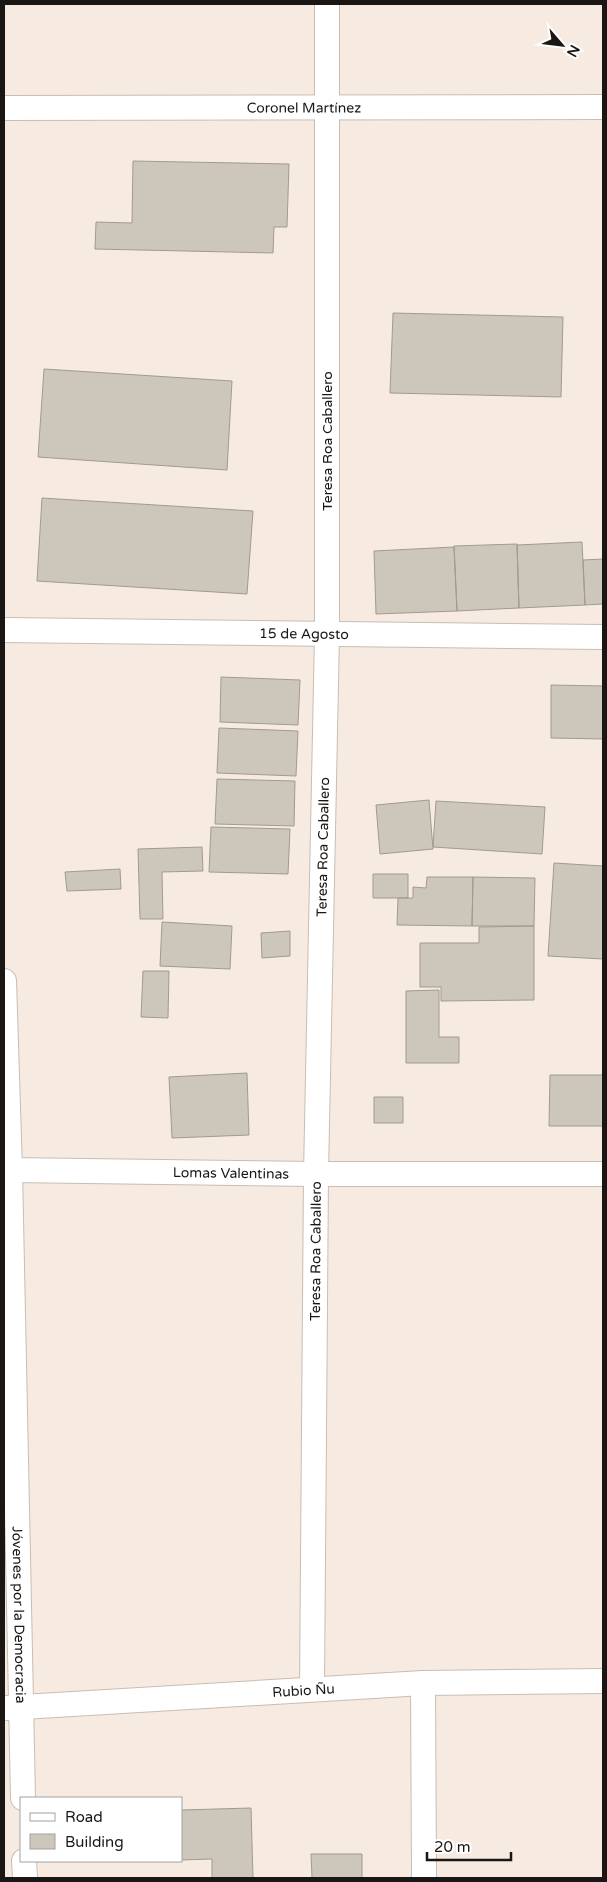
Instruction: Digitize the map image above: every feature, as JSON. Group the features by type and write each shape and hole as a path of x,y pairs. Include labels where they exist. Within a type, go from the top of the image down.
{"street":[{"name":"Teresa Roa Caballero","path":"312,1689 316,1174 326,634 327,4"},
{"name":"Coronel Martínez","path":"4,108 603,107"},
{"name":"15 de Agosto","path":"4,630 603,637"},
{"name":"Jóvenes por la Democracia","path":"4,981 10,1170 7,1207 12,1707 22,1797"},
{"name":"Lomas Valentinas","path":"10,1170 316,1174 603,1174"},
{"name":"Rubio Ñu","path":"12,1707 423,1683 603,1681"},
{"path":"423,1683 424,1878"},
{"path":"24,1862 25,1878"}],"building":[{"path":"133,161 289,164 287,227 274,227 273,253 95,249 96,222 132,223"},
{"path":"393,313 563,317 561,397 390,393"},
{"path":"44,369 232,381 227,470 38,457"},
{"path":"42,498 253,511 247,594 37,581"},
{"path":"582,542 585,605 519,608 517,545"},
{"path":"517,544 519,608 457,611 454,546"},
{"path":"454,547 457,611 376,614 374,551"},
{"path":"603,559 603,604 585,605 583,560"},
{"path":"221,677 300,680 298,725 220,722"},
{"path":"551,685 603,686 603,739 551,738"},
{"path":"219,728 298,731 296,776 217,773"},
{"path":"217,779 295,781 294,826 215,824"},
{"path":"429,800 433,849 380,854 376,805"},
{"path":"436,801 545,807 542,854 433,847"},
{"path":"211,827 290,829 288,874 209,872"},
{"path":"202,847 203,871 162,872 163,919 140,919 138,849"},
{"path":"554,863 603,866 603,959 548,956"},
{"path":"120,869 121,889 67,891 65,872"},
{"path":"373,874 408,874 408,898 373,898"},
{"path":"427,877 473,877 472,926 397,925 398,898 413,898 413,887 426,888"},
{"path":"473,877 535,878 534,926 472,926"},
{"path":"162,922 232,926 230,969 160,966"},
{"path":"534,926 534,1000 441,1001 441,987 420,987 420,943 479,943 479,927"},
{"path":"290,931 290,956 262,958 261,933"},
{"path":"143,971 169,971 168,1018 141,1017"},
{"path":"439,990 439,1037 459,1037 459,1063 406,1063 406,991"},
{"path":"247,1073 249,1135 172,1138 169,1077"},
{"path":"550,1075 603,1075 603,1126 549,1126"},
{"path":"374,1097 403,1097 403,1123 374,1123"},
{"path":"251,1808 253,1878 212,1878 212,1859 182,1860 182,1810"},
{"path":"311,1854 362,1854 362,1878 312,1878"}]}
